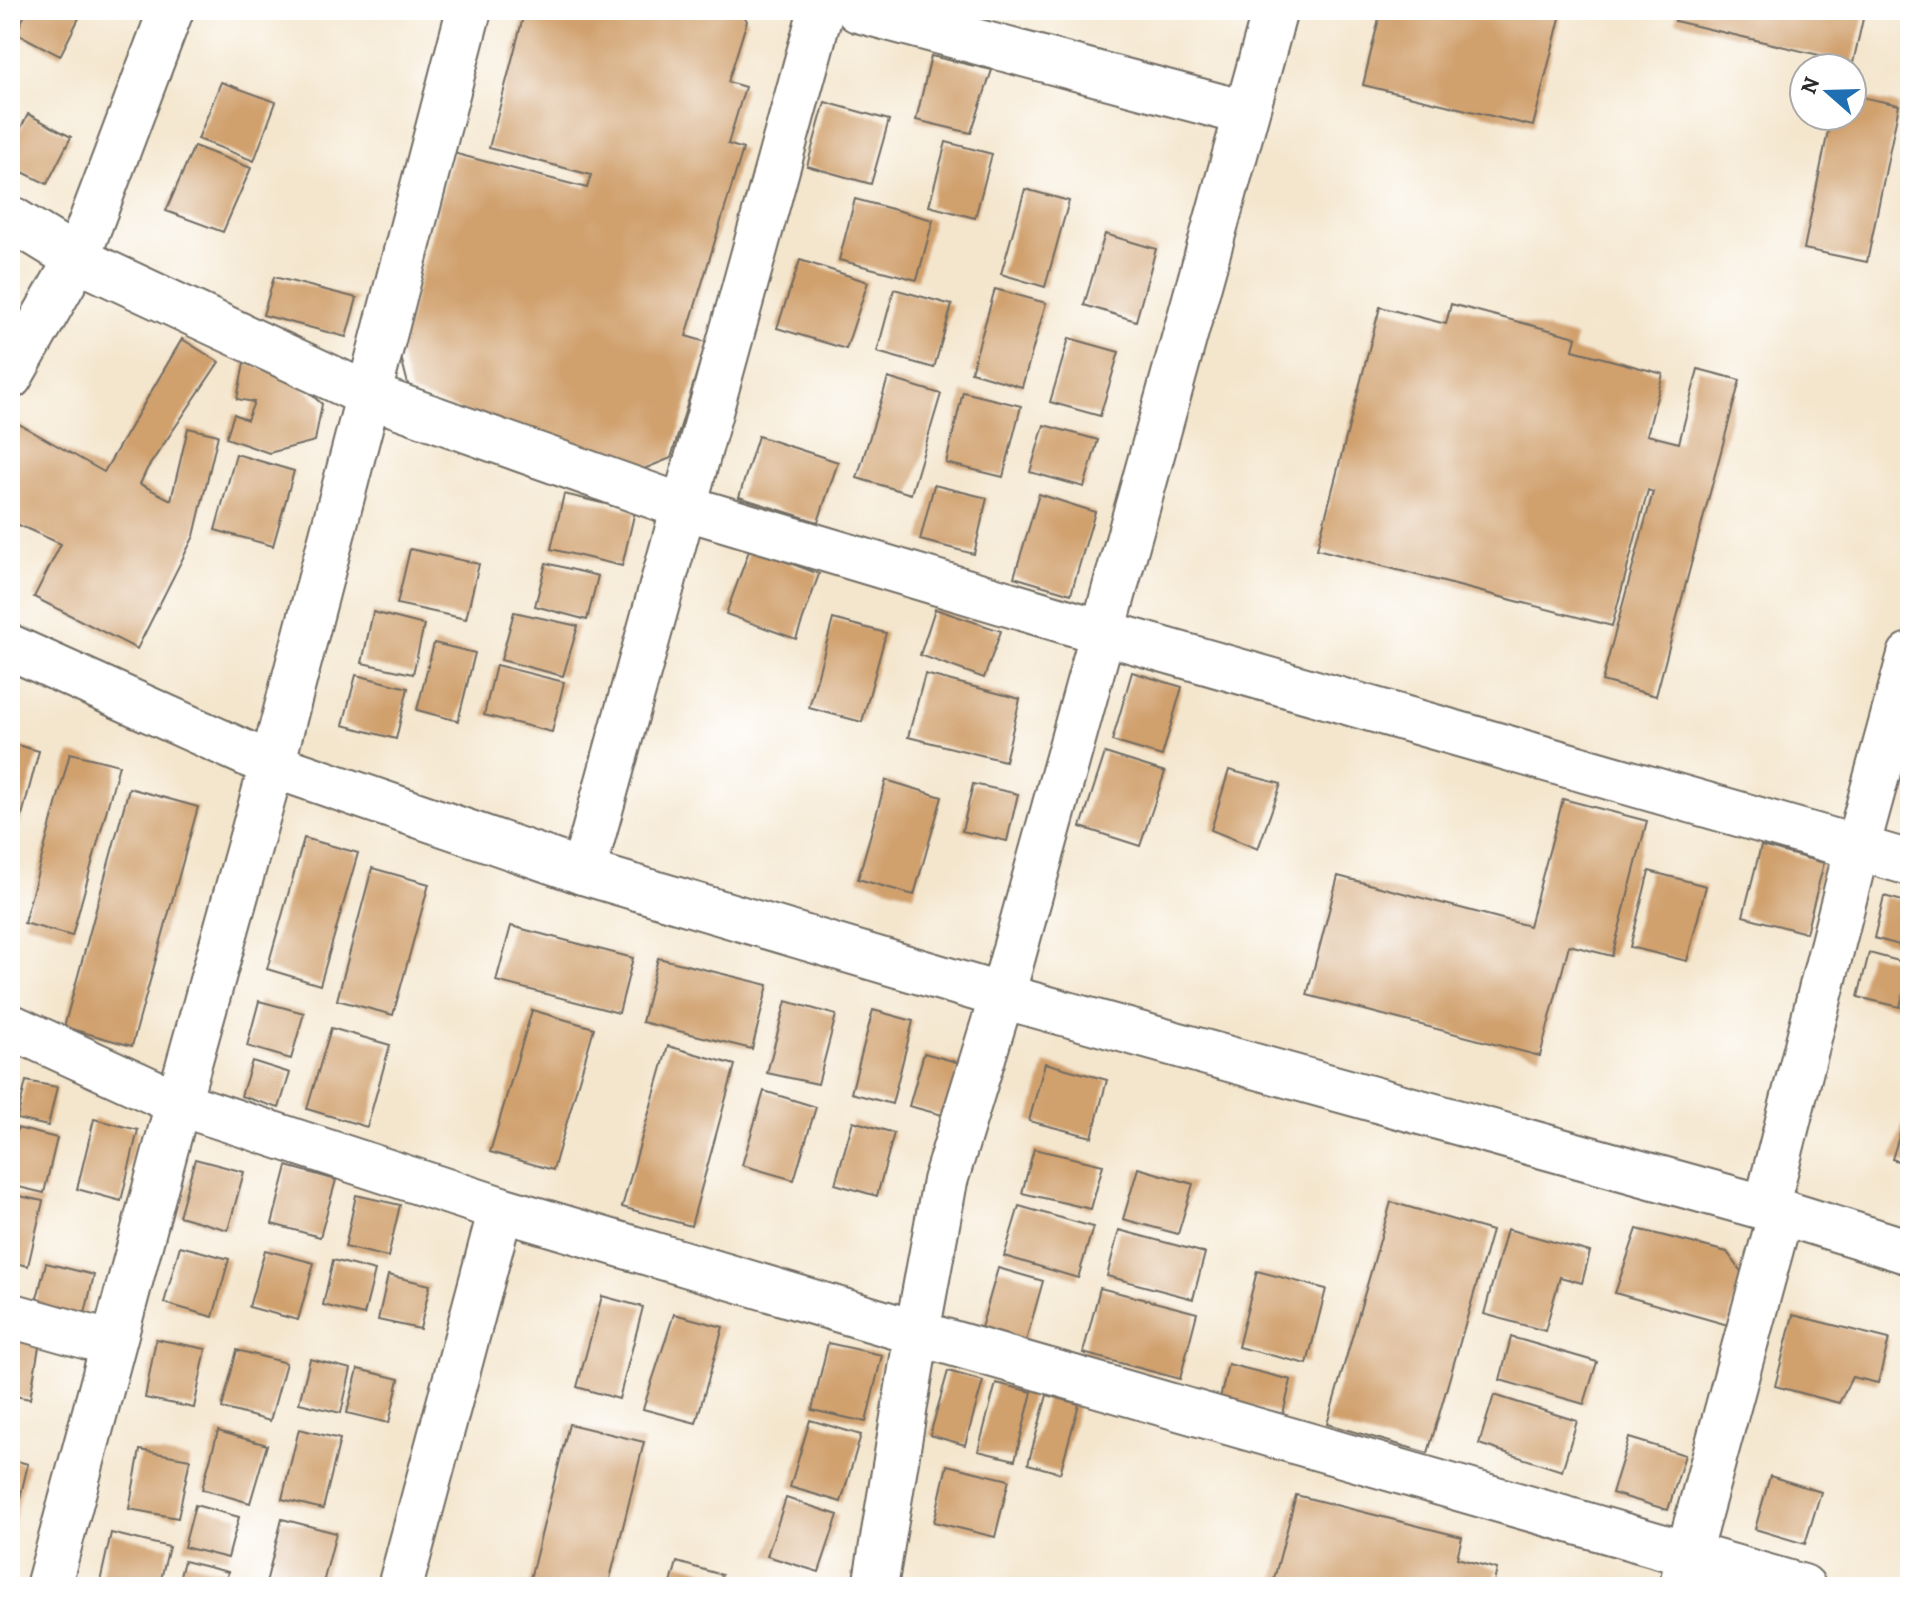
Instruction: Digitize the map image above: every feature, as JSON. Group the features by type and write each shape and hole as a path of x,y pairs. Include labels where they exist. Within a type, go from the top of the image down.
{"street":[{"path":"10,377 77,259 171,10"},
{"path":"48,1587 272,765 469,10"},
{"path":"583,872 821,10"},
{"path":"858,10 1245,113"},
{"path":"875,1587 945,1181 1002,996 1275,10"},
{"path":"10,218 77,259 368,395 684,507 1102,632 1910,863"},
{"path":"10,647 272,765 583,872 1002,996 1774,1210 1910,1252"},
{"path":"1685,1570 1774,1210 1857,848 1910,655"},
{"path":"10,1026 178,1103 501,1209 917,1333 1685,1570 1803,1587"},
{"path":"400,1587 501,1209"},
{"path":"10,1315 113,1344"}],"building":[{"path":"27,10 83,10 60,56 16,33"},
{"path":"525,10 741,10 747,21 728,82 745,87 728,144 743,149 686,336 706,342 671,458 634,473 410,392 400,353 453,153 587,188 591,175 489,148"},
{"path":"1381,10 1562,10 1533,126 1363,85"},
{"path":"1678,10 1865,10 1855,52 1806,52 1675,21"},
{"path":"931,56 992,70 971,133 916,120"},
{"path":"221,82 276,102 254,161 198,139"},
{"path":"1868,98 1899,105 1867,262 1804,249 1828,132 1868,132"},
{"path":"825,102 889,120 871,184 807,166"},
{"path":"28,114 71,137 47,184 10,166 10,149"},
{"path":"946,142 992,154 975,218 929,206"},
{"path":"194,146 251,168 223,232 166,211"},
{"path":"1025,189 1069,201 1045,287 1001,274"},
{"path":"855,199 933,220 917,280 839,260"},
{"path":"1105,234 1156,249 1136,321 1084,305"},
{"path":"800,260 868,282 846,349 777,328"},
{"path":"274,277 357,298 346,337 263,315"},
{"path":"894,289 952,305 934,368 877,352"},
{"path":"995,289 1046,303 1022,387 971,372"},
{"path":"1451,304 1576,337 1573,350 1663,374 1647,435 1679,443 1698,369 1740,380 1656,696 1602,681 1653,492 1648,490 1612,626 1317,549 1380,307 1446,324"},
{"path":"1069,338 1119,352 1100,416 1050,402"},
{"path":"182,339 219,362 140,484 171,500 188,428 218,435 194,536 137,649 34,597 61,544 10,521 10,419 104,472"},
{"path":"244,363 291,377 322,404 315,441 269,453 226,438 234,414 247,420 254,402 237,399"},
{"path":"888,378 941,394 911,494 857,478"},
{"path":"963,392 1021,406 1003,477 946,463"},
{"path":"1044,425 1098,440 1084,487 1030,472"},
{"path":"758,436 838,462 818,522 739,497"},
{"path":"236,454 294,471 273,546 215,530"},
{"path":"934,485 987,498 974,554 920,540"},
{"path":"564,494 635,511 622,566 551,549"},
{"path":"1039,494 1095,512 1071,594 1014,577"},
{"path":"750,548 819,574 796,639 726,614"},
{"path":"410,549 479,564 466,619 397,604"},
{"path":"546,563 598,576 587,620 535,606"},
{"path":"935,609 1001,631 984,678 920,655"},
{"path":"373,612 424,625 413,674 362,663"},
{"path":"514,612 578,626 563,676 501,660"},
{"path":"833,619 886,633 862,722 809,708"},
{"path":"434,643 475,653 458,721 417,710"},
{"path":"496,665 564,682 552,732 484,715"},
{"path":"1132,672 1182,687 1162,756 1112,741"},
{"path":"925,674 1020,699 1005,761 908,737"},
{"path":"356,675 408,688 396,739 343,725"},
{"path":"10,743 39,751 15,842 10,841"},
{"path":"70,753 119,765 72,936 24,923"},
{"path":"1105,753 1165,772 1140,846 1081,827"},
{"path":"1229,770 1281,784 1258,849 1211,830"},
{"path":"886,780 942,797 914,895 858,879"},
{"path":"973,784 1018,794 1007,841 962,831"},
{"path":"129,788 198,807 132,1046 64,1027"},
{"path":"1563,799 1647,821 1612,956 1569,945 1540,1056 1307,995 1338,876 1529,926"},
{"path":"304,838 358,853 320,985 267,969"},
{"path":"1761,846 1824,863 1806,933 1743,916"},
{"path":"372,868 429,884 393,1015 337,1000"},
{"path":"1649,871 1706,886 1687,961 1630,947"},
{"path":"1884,896 1910,903 1910,948 1874,938"},
{"path":"511,926 633,958 619,1013 496,981"},
{"path":"1869,953 1910,964 1900,1007 1858,997"},
{"path":"658,958 768,985 752,1049 642,1022"},
{"path":"259,1001 304,1013 291,1059 247,1046"},
{"path":"786,1001 836,1015 818,1084 767,1073"},
{"path":"532,1010 594,1028 553,1170 490,1152"},
{"path":"873,1010 913,1021 892,1104 851,1093"},
{"path":"331,1028 390,1045 367,1127 307,1109"},
{"path":"668,1046 735,1065 691,1226 622,1207"},
{"path":"924,1053 960,1063 946,1116 909,1106"},
{"path":"252,1061 290,1073 279,1108 241,1096"},
{"path":"1045,1063 1107,1080 1092,1137 1029,1121"},
{"path":"26,1081 57,1087 48,1126 17,1119"},
{"path":"764,1091 816,1107 794,1180 742,1165"},
{"path":"1910,1101 1910,1165 1892,1159"},
{"path":"94,1119 138,1130 121,1201 77,1189"},
{"path":"853,1121 894,1133 877,1196 835,1184"},
{"path":"17,1128 57,1138 44,1193 10,1185 10,1160"},
{"path":"1034,1149 1103,1165 1091,1209 1022,1193"},
{"path":"195,1159 244,1172 228,1230 179,1216"},
{"path":"287,1166 336,1180 320,1237 272,1224"},
{"path":"1138,1168 1193,1184 1178,1234 1123,1219"},
{"path":"10,1194 43,1201 28,1266 10,1262"},
{"path":"356,1195 400,1205 388,1257 345,1247"},
{"path":"1391,1202 1492,1231 1428,1453 1327,1424"},
{"path":"1019,1206 1093,1227 1078,1278 1004,1256"},
{"path":"1507,1229 1590,1252 1582,1283 1560,1277 1545,1331 1484,1314"},
{"path":"1637,1229 1727,1252 1742,1273 1728,1325 1615,1293"},
{"path":"1119,1230 1205,1253 1193,1299 1107,1276"},
{"path":"180,1246 229,1259 213,1317 164,1303"},
{"path":"265,1250 314,1263 298,1320 249,1307"},
{"path":"333,1260 375,1271 364,1315 323,1305"},
{"path":"46,1263 94,1275 83,1322 34,1310"},
{"path":"998,1268 1043,1281 1026,1341 981,1328"},
{"path":"1257,1271 1326,1289 1307,1364 1238,1347"},
{"path":"388,1275 430,1285 420,1329 378,1320"},
{"path":"1100,1288 1197,1313 1180,1379 1083,1353"},
{"path":"602,1296 643,1307 619,1399 577,1387"},
{"path":"674,1314 723,1327 696,1423 643,1409"},
{"path":"1793,1315 1889,1339 1878,1383 1852,1377 1839,1403 1775,1386"},
{"path":"10,1336 40,1341 30,1399 10,1395"},
{"path":"1511,1337 1597,1362 1584,1404 1500,1380"},
{"path":"156,1339 206,1349 194,1408 145,1398"},
{"path":"828,1343 882,1355 866,1422 812,1410"},
{"path":"237,1350 286,1363 270,1421 222,1408"},
{"path":"310,1359 351,1369 341,1413 299,1403"},
{"path":"1228,1364 1291,1380 1283,1414 1220,1399"},
{"path":"358,1369 399,1379 389,1423 347,1413"},
{"path":"948,1371 983,1381 965,1445 930,1435"},
{"path":"996,1383 1032,1392 1015,1460 978,1451"},
{"path":"1047,1395 1079,1404 1060,1473 1028,1464"},
{"path":"1494,1395 1577,1421 1562,1471 1479,1444"},
{"path":"810,1420 861,1435 841,1502 790,1487"},
{"path":"569,1424 644,1442 608,1587 528,1587"},
{"path":"299,1429 340,1439 323,1509 282,1499"},
{"path":"218,1431 267,1445 250,1503 202,1489"},
{"path":"1629,1438 1685,1455 1668,1510 1612,1493"},
{"path":"140,1450 190,1459 178,1518 129,1509"},
{"path":"10,1459 28,1464 11,1536 10,1536"},
{"path":"947,1465 1009,1480 995,1537 934,1522"},
{"path":"1770,1476 1821,1492 1805,1544 1755,1529"},
{"path":"1296,1495 1462,1537 1457,1558 1497,1569 1493,1587 1272,1587"},
{"path":"786,1498 838,1515 819,1572 767,1556"},
{"path":"195,1505 239,1517 228,1558 184,1547"},
{"path":"282,1519 336,1533 322,1587 265,1587"},
{"path":"111,1533 169,1547 159,1587 121,1587 100,1582"},
{"path":"184,1561 228,1572 224,1587 177,1587"},
{"path":"677,1562 722,1575 718,1587 670,1587"}]}
